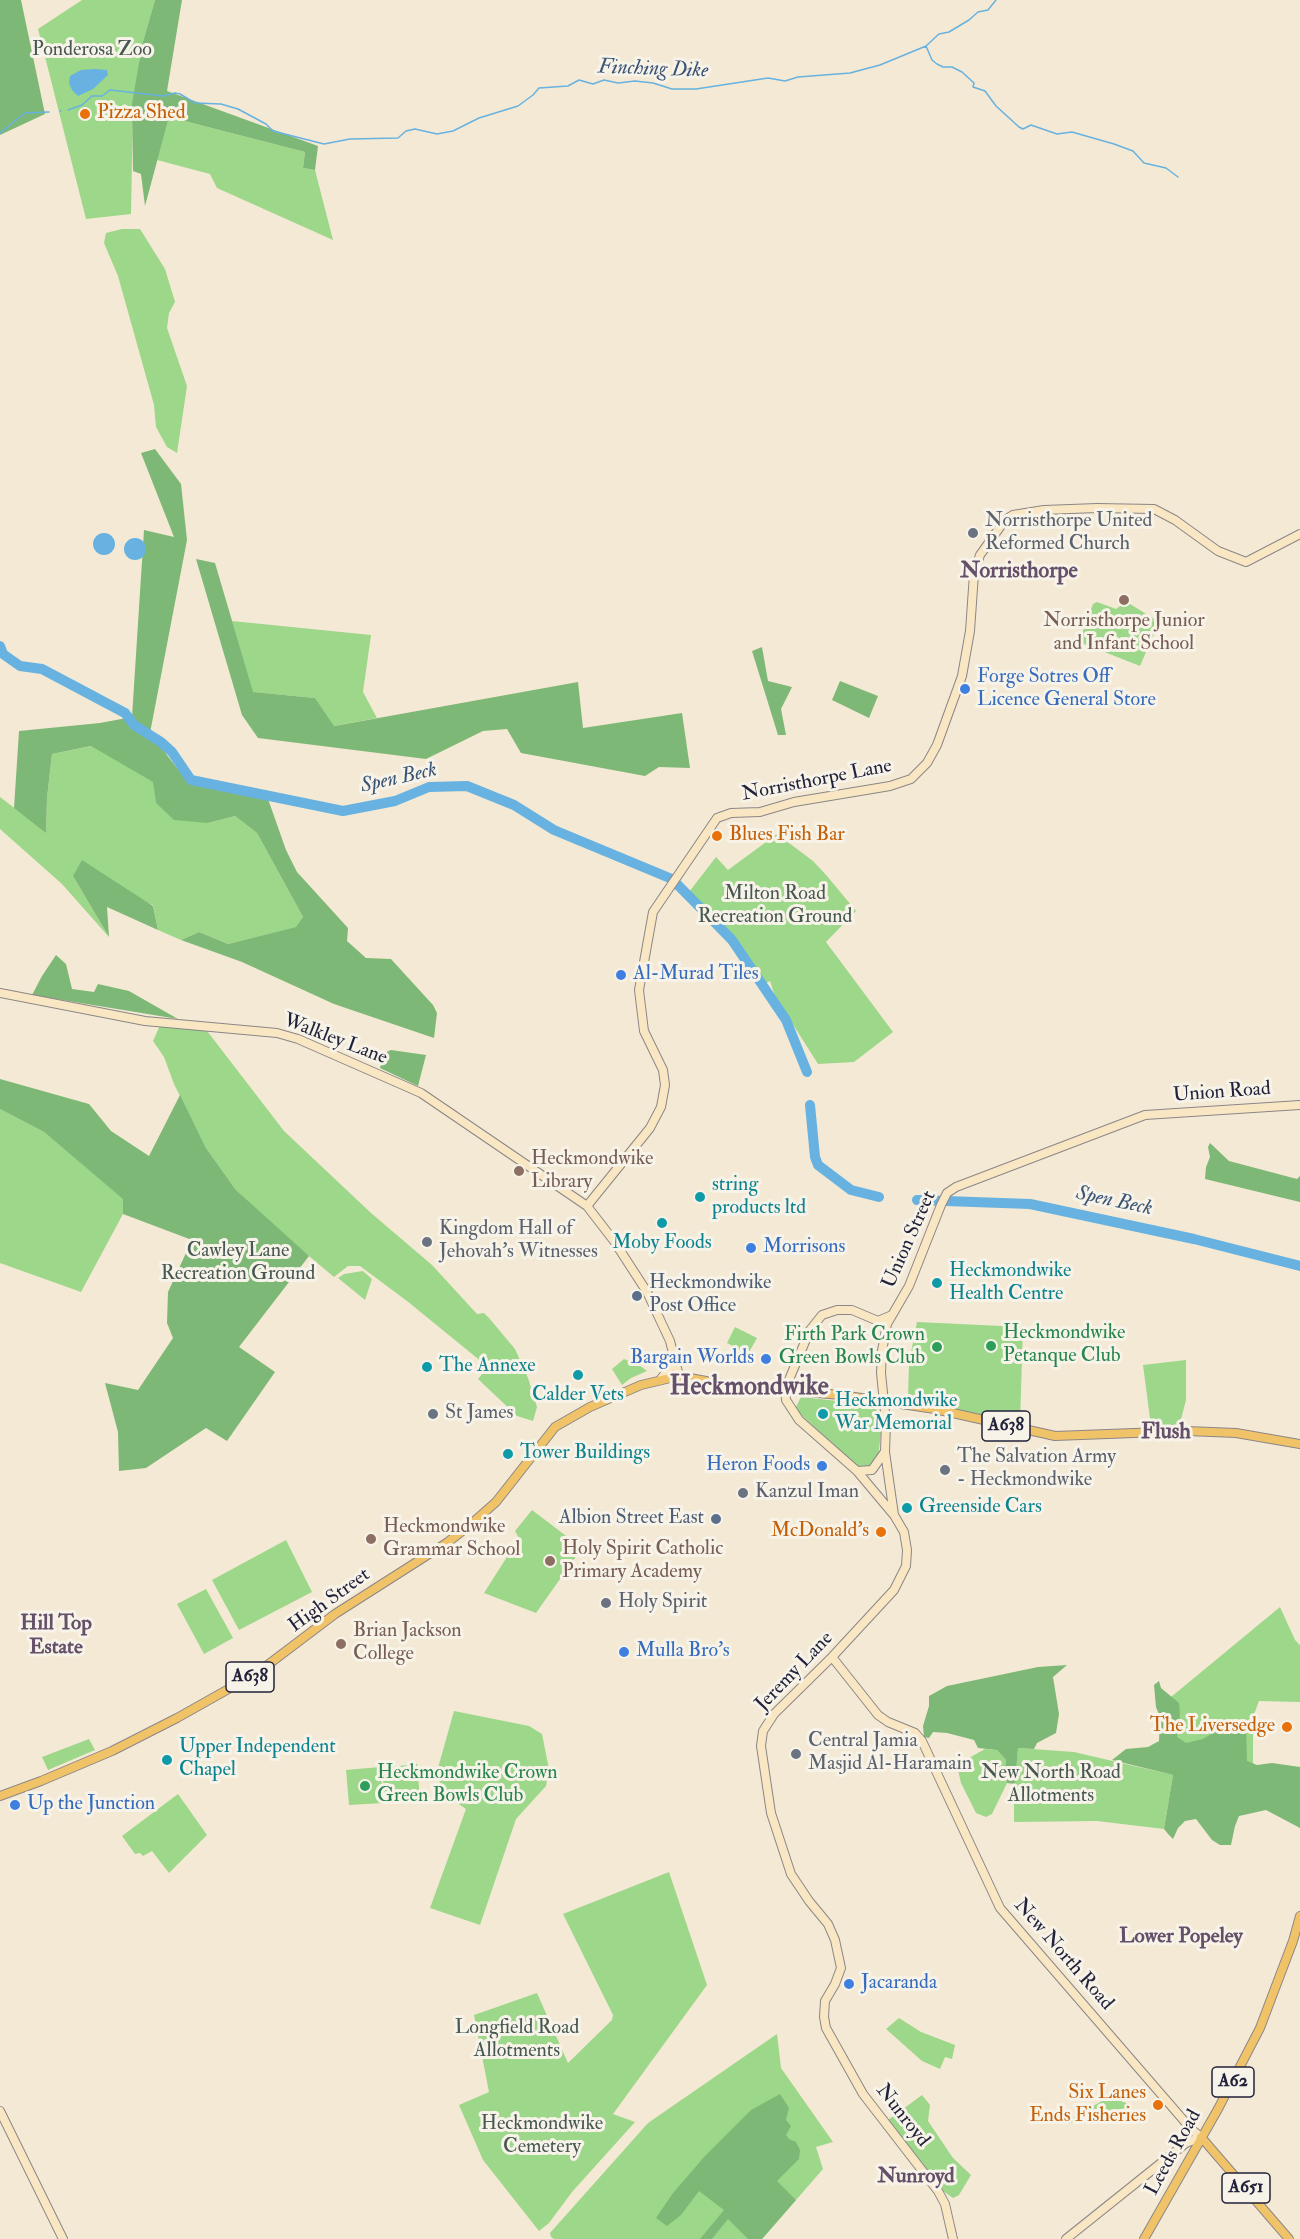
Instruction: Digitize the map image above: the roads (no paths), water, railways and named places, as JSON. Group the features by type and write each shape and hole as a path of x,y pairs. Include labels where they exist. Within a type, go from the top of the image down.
{"main road":[{"name":"A638","path":"679,1376 733,1386 784,1389 935,1409 1055,1436 1186,1431 1236,1433 1300,1444"},
{"name":"High Street","path":"0,1796 117,1748 257,1673 335,1614 448,1542 470,1525 496,1502 555,1427 619,1393 679,1376"},
{"name":"Leeds Road","path":"1144,2239 1260,2028 1279,1981 1300,1916"},
{"name":"A651","path":"1201,2137 1289,2239"}],"street":[{"name":"Norristhorpe Lane","path":"587,1206 650,1128 661,1107 665,1085 663,1070 644,1031 639,990 653,912 717,818 731,813 760,812 804,800 890,786 911,779 927,763 937,745 962,676 970,631 974,574 977,564 980,555 1005,520 1013,515 1071,508 1154,509 1175,520 1218,550 1246,562 1300,534"},
{"name":"Walkley Lane","path":"0,993 164,1024 277,1033 298,1039 412,1089 441,1105 511,1156 587,1206 614,1241 659,1315 670,1341 679,1376"},
{"name":"Union Road","path":"1145,1115 1300,1105"},
{"name":"Union Street","path":"894,1515 885,1452 886,1422 881,1373 885,1336 891,1315 909,1286 947,1193 965,1183 1145,1115"},
{"path":"891,1315 878,1320 852,1310 837,1310 822,1315 810,1330 784,1389 786,1400 799,1420 857,1471 894,1515"},
{"path":"874,1319 885,1336"},
{"path":"660,1380 675,1361"},
{"path":"857,1471 872,1470 885,1452"},
{"name":"Jeremy Lane","path":"824,2014 825,2001 841,1968 837,1949 828,1923 809,1901 791,1874 769,1806 761,1746 763,1731 801,1687 832,1658 894,1590 906,1566 907,1550 904,1532 894,1515"},
{"name":"New North Road","path":"832,1658 875,1711 888,1722 915,1733 922,1741 1000,1908 1192,2130 1201,2137"},
{"name":"Nunroyd","path":"824,2014 826,2028 863,2094 919,2164 945,2204 953,2239"},
{"path":"0,2111 63,2239"},
{"path":"1066,2239 1186,2143 1201,2137"}],"water":[{"path":"81,70 107,70 108,75 93,89 78,96 69,83 70,76"},
{"path":"104,533 112,536 115,544 112,552 104,555 96,552 93,544 96,536"},
{"path":"135,538 143,541 146,549 143,557 135,560 127,557 124,549 127,541"}],"waterway":[{"name":"Finching Dike","path":"68,110 82,105 92,96 102,96 110,90 163,96 175,93 195,103 221,104 238,109 266,124 273,131 324,144 350,139 398,138 406,131 415,129 437,134 453,131 479,118 518,106 539,88 568,86 579,80 593,84 604,80 618,83 635,81 653,83 672,89 696,89 768,78 785,81 798,77 850,73 880,65 926,46 939,34 949,32 978,12 988,10 996,0"},
{"path":"926,46 932,60 943,67 952,67 962,72 974,83 973,87 985,91 996,106 1019,127 1023,129 1031,125 1057,134 1072,132 1114,144 1133,151 1144,163 1166,168 1178,177"},
{"name":"Finching Dike","path":"0,133 25,113 49,112"},
{"name":"Spen Beck","path":"0,646 3,654 20,666 42,669 125,713 134,725 172,752 191,780 343,811 395,801 429,787 467,786 514,805 554,830 672,879 732,940 786,1020 807,1072"},
{"name":"Spen Beck","path":"810,1105 815,1157 818,1165 851,1190 879,1197"},
{"name":"Spen Beck","path":"917,1200 1030,1204 1194,1239 1300,1266"}],"place":[{"name":"Pizza Shed","path":"85,114"},
{"name":"Norristhorpe United Reformed Church","path":"973,533"},
{"name":"Norristhorpe Junior and Infant School","path":"1124,600"},
{"name":"Forge Sotres Off Licence General Store","path":"965,689"},
{"name":"Blues Fish Bar","path":"717,836"},
{"name":"Al-Murad Tiles","path":"621,975"},
{"name":"Heckmondwike Library","path":"519,1171"},
{"name":"string products ltd","path":"700,1197"},
{"name":"Moby Foods","path":"662,1223"},
{"name":"Kingdom Hall of Jehovah's Witnesses","path":"427,1242"},
{"name":"Morrisons","path":"751,1248"},
{"name":"Heckmondwike Health Centre","path":"937,1283"},
{"name":"Heckmondwike Post Office","path":"637,1296"},
{"name":"Heckmondwike Petanque Club","path":"991,1346"},
{"name":"Firth Park Crown Green Bowls Club","path":"937,1347"},
{"name":"Bargain Worlds","path":"766,1359"},
{"name":"The Annexe","path":"427,1367"},
{"name":"Calder Vets","path":"578,1375"},
{"name":"St James","path":"433,1414"},
{"name":"Heckmondwike War Memorial","path":"823,1414"},
{"name":"Tower Buildings","path":"508,1454"},
{"name":"Heron Foods","path":"822,1466"},
{"name":"The Salvation Army - Heckmondwike","path":"945,1470"},
{"name":"Kanzul Iman","path":"743,1493"},
{"name":"Greenside Cars","path":"907,1508"},
{"name":"Albion Street East","path":"716,1519"},
{"name":"McDonald's","path":"881,1532"},
{"name":"Heckmondwike Grammar School","path":"371,1539"},
{"name":"Holy Spirit Catholic Primary Academy","path":"550,1561"},
{"name":"Holy Spirit","path":"606,1603"},
{"name":"Brian Jackson College","path":"341,1644"},
{"name":"Mulla Bro's","path":"624,1652"},
{"name":"The Liversedge","path":"1287,1727"},
{"name":"Central Jamia Masjid Al-Haramain","path":"796,1754"},
{"name":"Upper Independent Chapel","path":"167,1760"},
{"name":"Heckmondwike Crown Green Bowls Club","path":"365,1786"},
{"name":"Up the Junction","path":"15,1805"},
{"name":"Jacaranda","path":"849,1984"},
{"name":"Six Lanes Ends Fisheries","path":"1158,2105"}],"district":[{"name":"Norristhorpe","path":"1019,572"},
{"name":"Heckmondwike","path":"749,1388"},
{"name":"Flush","path":"1166,1433"},
{"name":"Hill Top Estate","path":"56,1636"},
{"name":"Lower Popeley","path":"1181,1937"},
{"name":"Nunroyd","path":"916,2177"}],"park label":[{"name":"Ponderosa Zoo","path":"92,51"},
{"name":"Milton Road Recreation Ground","path":"775,906"},
{"name":"Cawley Lane Recreation Ground","path":"238,1264"},
{"name":"New North Road Allotments","path":"1051,1786"},
{"name":"Longfield Road Allotments","path":"517,2040"},
{"name":"Heckmondwike Cemetery","path":"542,2136"}]}
